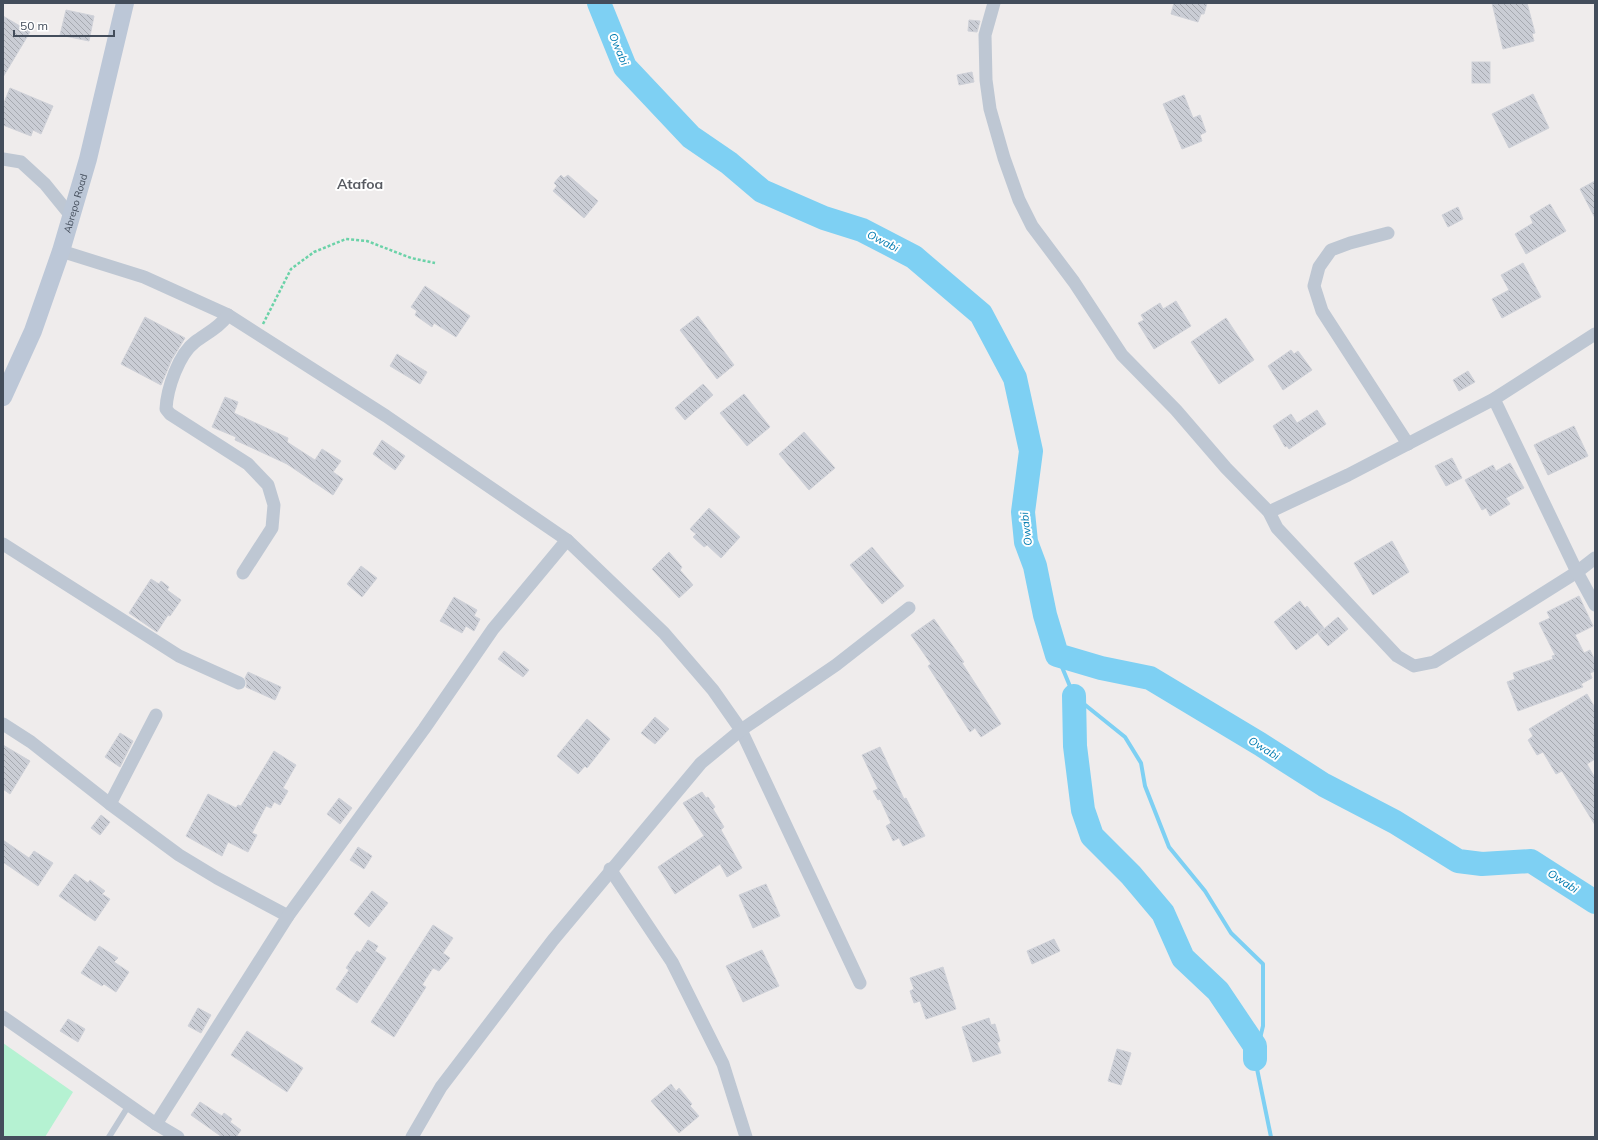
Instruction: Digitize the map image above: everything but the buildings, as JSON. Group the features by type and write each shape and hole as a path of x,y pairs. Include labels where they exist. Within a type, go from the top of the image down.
{"main road":[{"name":"Abrepo Road","path":"3,397 32,331 71,216 88,159 125,3"}],"street":[{"path":"994,3 986,35 986,80 990,109 1006,165 1019,200 1032,226 1074,282 1122,355 1176,410 1226,468 1268,512 1277,528 1397,656 1414,666 1434,662 1577,572 1595,558"},
{"path":"3,159 21,162 45,184 71,216"},
{"path":"1388,233 1350,243 1331,250 1319,267 1314,286 1322,311 1408,444"},
{"path":"60,251 144,277 228,315 386,416 567,540 664,632 713,690 741,730 860,983"},
{"path":"228,315 223,323 194,343 185,352 178,363 166,409 170,414 248,464 268,485 274,505 272,528 243,573"},
{"path":"1268,512 1348,475 1494,399 1595,334"},
{"path":"1494,399 1577,572 1595,606"},
{"path":"156,1124 288,916 424,729 494,629 567,540"},
{"path":"3,544 179,656 239,683"},
{"path":"412,1137 441,1087 552,940 701,762 741,730 836,664 909,608"},
{"path":"110,804 156,715"},
{"path":"3,724 31,742 110,804 179,855 217,878 288,916"},
{"path":"610,869 672,962 723,1064 746,1137"},
{"path":"3,1017 156,1124 178,1137"}],"lane":[{"path":"109,1137 129,1105"}],"path":[{"path":"258,334 291,269 314,252 346,239 367,241 411,258 435,263"}],"green space":[{"path":"3,1043 73,1092 45,1137 3,1137"}],"waterway":[{"name":"Owabi","path":"599,3 625,67 691,137 729,163 762,191 824,218 862,230 914,257 981,314 1015,378 1031,451 1023,512 1026,542 1035,566 1045,615 1057,655 1101,668 1150,678 1260,744 1324,785 1395,822 1458,861 1482,864 1531,861 1595,902"},
{"path":"1057,655 1074,696 1125,737 1141,763 1145,786 1169,847 1205,891 1231,933 1263,964 1263,1026 1255,1059 1271,1137"},
{"path":"1074,696 1075,746 1083,810 1092,836 1131,875 1163,913 1183,958 1218,991 1255,1046 1255,1059"}],"district":[{"name":"Atafoa","path":"360,184"}]}
